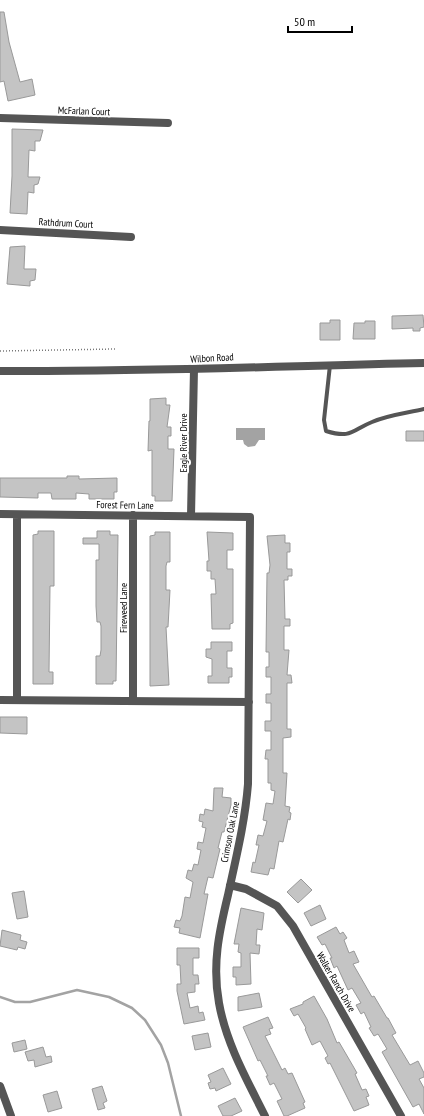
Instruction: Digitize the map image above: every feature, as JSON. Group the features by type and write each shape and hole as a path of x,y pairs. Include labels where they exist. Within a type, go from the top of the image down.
{"street":[{"name":"McFarlan Court","path":"0,118 168,123"},
{"name":"Rathdrum Court","path":"0,230 131,236"},
{"name":"Wilbon Road","path":"0,371 119,371 424,363"},
{"name":"Eagle River Drive","path":"191,516 194,369"},
{"name":"Forest Fern Lane","path":"0,514 250,517"},
{"path":"17,515 17,700"},
{"name":"Fireweed Lane","path":"133,701 134,515"},
{"name":"Crimson Oak Lane","path":"250,517 249,702 246,813 216,950 216,973 219,1003 233,1047 265,1116"},
{"path":"0,700 249,702"},
{"name":"Walker Ranch Drive","path":"230,885 246,889 277,906 293,926 401,1116"},
{"path":"0,1086 11,1116"}],"lane":[{"path":"330,365 324,420 326,431 340,436 355,432 372,422 424,410"}],"path":[{"path":"0,351 115,349"}],"shaded area":[{"path":"236,428 265,428 265,440 259,440 255,446 248,447 244,444 243,440 236,440"}],"building":[{"path":"0,12 4,12 9,42 20,82 32,79 35,95 8,101 4,81 0,82"},
{"path":"12,129 43,130 40,141 35,141 35,151 29,150 28,177 40,177 38,184 34,185 34,193 28,192 27,214 10,213"},
{"path":"25,246 24,269 36,269 35,280 30,281 30,286 7,284 10,247"},
{"path":"423,315 424,327 420,328 420,331 413,331 413,328 392,329 392,316"},
{"path":"330,320 340,320 340,340 320,340 320,323 330,323"},
{"path":"365,321 375,321 375,339 353,339 354,323 365,323"},
{"path":"166,398 166,405 170,405 167,427 171,427 171,436 168,436 168,449 174,449 172,501 155,501 155,496 152,496 152,450 148,451 150,399"},
{"path":"406,431 424,431 424,441 406,441"},
{"path":"67,476 79,476 79,479 117,478 117,492 114,492 114,499 89,499 89,494 76,493 76,499 52,499 51,493 38,493 38,498 0,497 0,478 67,478"},
{"path":"38,531 54,531 54,586 50,586 49,672 53,672 53,684 33,684 33,535 38,534"},
{"path":"97,531 110,531 110,535 118,535 116,681 113,681 113,684 96,684 96,656 100,656 101,650 101,626 100,622 97,622 96,606 96,560 99,560 99,544 83,544 83,538 97,538"},
{"path":"155,532 170,532 170,562 167,562 166,566 166,590 170,590 168,627 166,627 169,685 150,686 150,536 155,535"},
{"path":"207,532 233,533 233,550 227,550 227,569 233,569 233,623 230,624 230,629 212,629 211,594 216,594 215,579 211,579 211,571 207,571 207,561 209,561"},
{"path":"285,535 285,543 290,543 290,552 287,552 287,569 292,569 292,576 288,576 288,580 284,580 285,619 290,619 290,626 284,626 284,650 289,650 287,675 291,675 292,683 287,683 287,729 291,729 291,737 283,738 283,773 287,773 285,806 290,807 289,812 291,813 290,820 288,819 283,842 279,841 274,869 270,868 268,875 251,872 253,862 255,863 259,845 256,845 258,835 263,836 267,821 263,820 266,803 273,804 275,791 271,790 271,783 268,783 268,759 265,759 266,750 271,750 271,731 265,731 265,721 271,721 271,703 266,703 266,694 271,694 271,677 266,677 266,667 269,667 269,652 266,652 267,573 269,573 270,565 267,536"},
{"path":"211,642 232,642 232,651 227,651 227,668 232,668 232,677 229,677 229,683 208,683 208,676 212,676 212,659 206,657 206,649 211,649"},
{"path":"0,717 27,717 27,734 0,733"},
{"path":"214,788 223,788 222,797 231,798 231,805 218,848 220,849 213,878 208,877 204,894 208,894 200,938 179,933 180,928 174,927 176,920 180,921 182,916 185,897 190,898 193,882 186,878 188,870 192,871 194,864 198,865 201,850 197,849 198,842 203,843 206,828 202,827 203,822 199,821 200,814 204,815 205,809 213,811"},
{"path":"301,879 312,890 298,903 287,892"},
{"path":"24,891 28,917 17,919 12,893"},
{"path":"320,905 326,919 311,926 304,913"},
{"path":"241,908 264,913 262,930 257,929 256,945 260,945 259,954 250,953 251,984 236,985 236,977 233,977 233,967 241,967 241,953 238,952 239,944 234,944"},
{"path":"336,927 340,934 343,932 347,938 344,940 349,953 354,951 359,962 353,964 372,997 374,996 388,1018 396,1033 392,1035 410,1065 418,1061 424,1073 424,1077 419,1079 424,1088 424,1114 419,1104 413,1107 382,1052 387,1049 378,1034 374,1036 369,1028 371,1027 364,1012 361,1014 356,1005 361,1003 352,988 348,990 337,966 334,968 330,958 332,958 325,944 322,945 317,937"},
{"path":"2,930 21,935 20,940 27,942 25,949 18,947 17,950 0,946"},
{"path":"177,948 199,948 199,958 193,958 193,975 198,975 199,984 195,984 195,992 187,993 190,1008 198,1006 199,1013 203,1012 205,1020 184,1024 177,991 177,984 181,984 180,965 177,965"},
{"path":"259,993 262,1007 238,1011 238,997"},
{"path":"314,996 327,1019 337,1043 339,1042 357,1073 355,1074 362,1090 366,1089 369,1096 366,1097 369,1105 354,1111 330,1063 328,1064 325,1058 328,1056 320,1041 312,1045 305,1029 306,1028 298,1014 294,1016 290,1009 303,1004 303,1002"},
{"path":"268,1017 273,1028 269,1029 271,1034 265,1036 282,1070 285,1068 288,1074 292,1073 305,1102 303,1103 305,1108 287,1116 284,1116 277,1101 282,1099 274,1083 270,1085 266,1076 268,1076 260,1060 258,1061 243,1027"},
{"path":"208,1033 211,1047 195,1050 192,1036"},
{"path":"25,1040 27,1049 14,1052 12,1043"},
{"path":"43,1047 46,1057 51,1056 52,1062 35,1067 34,1060 28,1061 25,1052"},
{"path":"223,1068 231,1084 216,1091 215,1088 210,1089 208,1083 211,1082 208,1075"},
{"path":"102,1086 107,1101 103,1103 105,1108 98,1110 92,1089"},
{"path":"57,1091 62,1108 48,1112 43,1095"},
{"path":"235,1098 242,1111 231,1116 223,1116 218,1106"}],"waterway":[{"path":"0,997 15,1002 30,1002 77,990 109,997 132,1008 145,1020 161,1045 168,1063 181,1116"}]}
